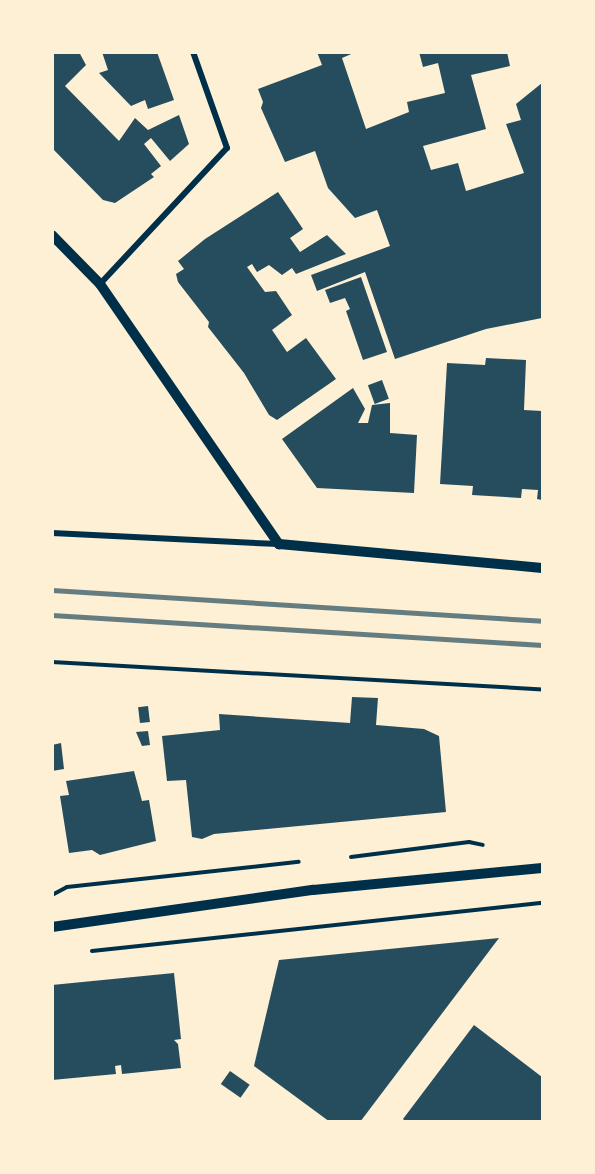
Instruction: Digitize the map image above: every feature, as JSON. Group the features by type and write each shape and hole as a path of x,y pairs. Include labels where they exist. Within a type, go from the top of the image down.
{"street":[{"path":"100,284 228,148 193,52"},
{"path":"52,235 100,284 279,544"},
{"path":"52,533 279,544 543,568"},
{"path":"52,927 313,890 543,868"}],"path":[{"path":"52,662 543,689"},
{"path":"87,951 543,903"}],"building":[{"path":"52,52 79,52 86,65 65,86 119,141 135,118 148,130 179,115 189,144 170,161 151,138 144,144 161,166 151,174 154,177 115,203 103,200 52,148"},
{"path":"102,52 157,52 174,100 148,109 145,100 131,106 99,73 108,70"},
{"path":"317,52 356,52 342,58 366,129 409,112 407,102 445,93 438,63 423,67 419,52 507,52 510,66 471,75 486,129 423,146 431,170 458,163 466,191 524,173 506,124 521,120 516,104 542,83 542,318 486,329 395,359 365,272 317,291 311,275 390,246 377,210 355,218 328,188 315,151 285,162 261,108 263,102 258,89 322,65"},
{"path":"278,192 303,229 290,238 300,252 327,235 346,254 296,274 292,268 282,275 269,265 257,272 252,264 247,267 265,292 276,291 292,315 272,330 287,352 306,338 336,379 277,420 269,415 244,373 208,327 209,322 178,282 176,274 184,269 178,261 205,239"},
{"path":"361,277 387,352 363,360 346,311 350,309 345,298 330,303 325,290"},
{"path":"486,358 526,360 524,410 542,411 542,500 537,499 538,490 522,489 521,498 472,495 473,486 440,484 447,363 485,365"},
{"path":"382,380 389,399 375,404 368,385"},
{"path":"353,388 365,409 358,423 368,423 372,405 390,403 390,433 417,435 414,493 317,488 282,439"},
{"path":"352,697 378,698 376,725 424,729 439,736 446,812 214,834 202,839 192,837 186,780 167,781 162,736 220,730 219,714 350,723"},
{"path":"148,706 150,722 140,723 138,707"},
{"path":"148,731 150,745 142,746 136,732"},
{"path":"61,743 64,769 52,771 52,745"},
{"path":"134,771 142,801 149,800 156,841 100,855 92,850 69,853 60,796 69,795 66,781"},
{"path":"499,938 360,1122 330,1122 254,1066 279,960"},
{"path":"174,973 181,1039 174,1040 178,1044 181,1068 122,1074 121,1065 115,1066 116,1074 52,1080 52,985"},
{"path":"474,1025 542,1077 542,1122 406,1122 403,1119"},
{"path":"230,1071 250,1085 240,1098 221,1084"}],"railway":[{"path":"52,590 542,621"},
{"path":"52,615 542,645"}]}
